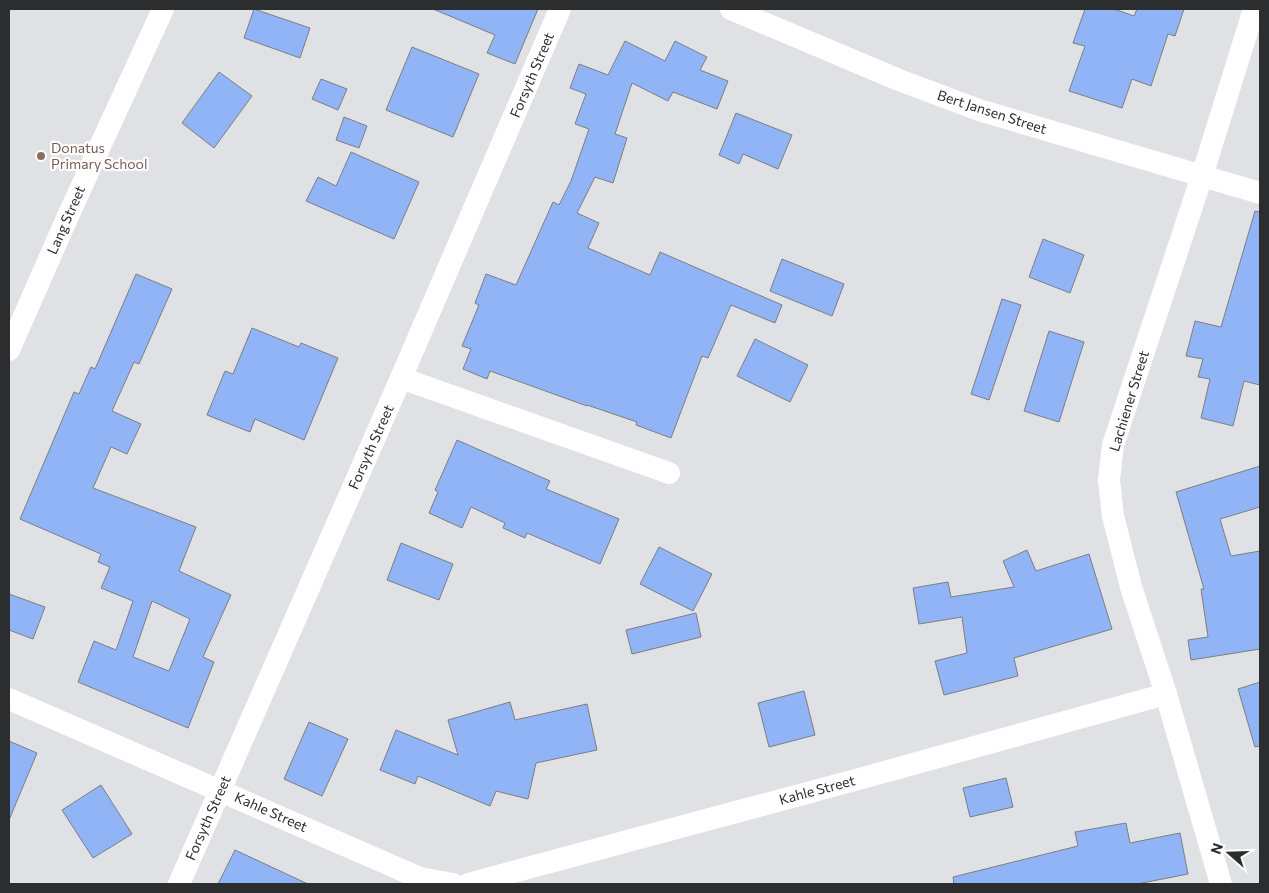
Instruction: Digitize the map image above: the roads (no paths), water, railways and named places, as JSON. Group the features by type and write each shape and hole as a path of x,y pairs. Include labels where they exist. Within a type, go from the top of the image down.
{"street":[{"name":"Lang Street","path":"9,350 163,9"},
{"name":"Forsyth Street","path":"179,884 401,378 560,9"},
{"name":"Bert Jansen Street","path":"732,9 900,80 979,110 1260,193"},
{"name":"Lachiener Street","path":"1221,884 1166,694 1131,588 1113,516 1109,480 1113,446 1202,176 1254,9"},
{"path":"401,378 669,473"},
{"name":"Kahle Street","path":"468,884 1166,694"},
{"name":"Kahle Street","path":"9,699 420,878 453,884"}],"place":[{"name":"Donatus Primary School","path":"41,156"}]}
